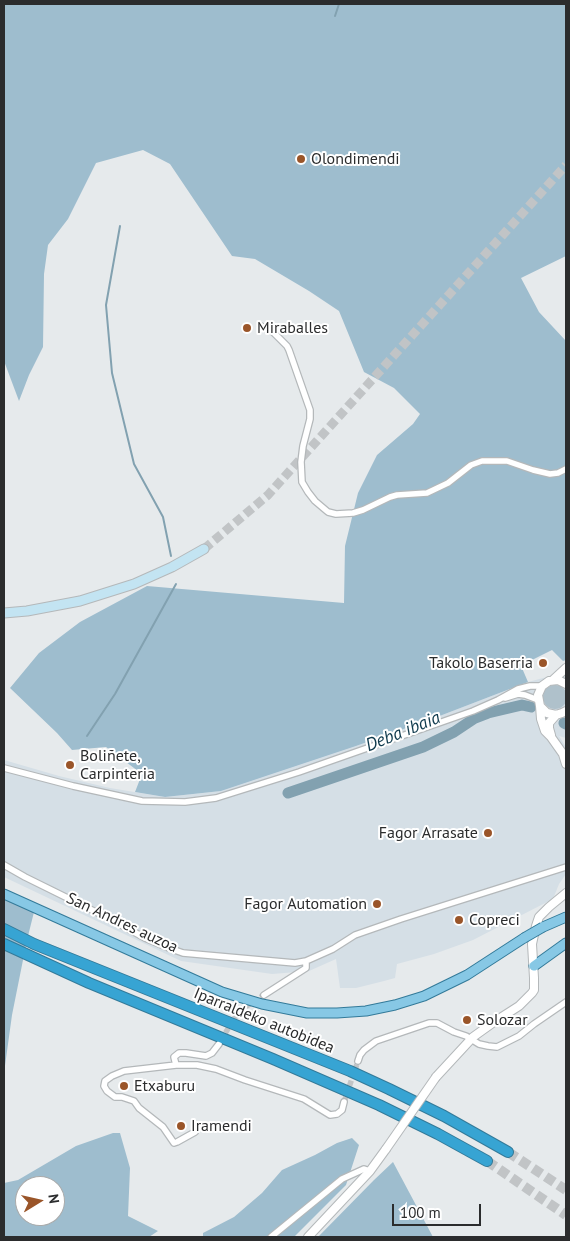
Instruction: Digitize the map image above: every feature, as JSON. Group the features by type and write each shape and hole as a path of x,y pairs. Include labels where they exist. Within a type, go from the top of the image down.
{"highway":[{"name":"Iparraldeko autobidea","path":"4,929 52,951 366,1078 444,1116 508,1152"},
{"path":"4,944 89,983 379,1105 487,1161"}],"main road":[{"path":"4,613 27,611 80,601 134,584 172,567 204,549"},
{"path":"4,894 222,992 262,1004 307,1013 366,1011 396,1005 424,996 467,975 524,938 566,917"},
{"path":"534,966 566,943"}],"street":[{"path":"261,326 272,332 289,350 310,410 310,419 301,462 302,482 314,501 328,512 336,514 353,513 397,495 427,493 448,483 471,465 482,461 507,461 550,474 562,472 566,469"},
{"path":"566,668 553,680 545,683 539,691 539,703 546,730 563,754 566,764"},
{"path":"553,680 562,681 566,684"},
{"path":"498,700 518,688 542,686"},
{"path":"4,768 142,801 185,802 216,798 433,725 518,694 525,695 539,703 547,712 563,713"},
{"path":"551,737 549,723 563,713"},
{"name":"San Andres auzoa","path":"4,865 145,938 169,948 184,953 295,963 306,961 333,949 354,935 566,867"},
{"path":"559,898 566,886"},
{"path":"308,1237 370,1171 436,1078 471,1040 519,1006 532,993 534,990 534,966 532,944 539,917 566,893"},
{"name":"San Andres auzoa","path":"264,995 306,968 306,961"},
{"path":"358,1061 364,1050 376,1041 429,1023 437,1023 479,1044 497,1047 519,1036 566,1002"},
{"path":"176,1066 174,1057 179,1053 206,1056 212,1053 219,1044"},
{"path":"195,1132 174,1143 163,1127 139,1108 134,1101 109,1093 104,1088 105,1081 118,1073 133,1070 197,1065 216,1069 304,1099 330,1115 337,1114 342,1110 344,1102"},
{"path":"271,1237 342,1179 364,1169 370,1171"}],"shaded area":[{"path":"4,4 566,4 566,256 521,278 539,312 566,341 566,660 563,661 552,650 532,660 522,668 528,682 437,717 221,791 165,797 135,792 142,774 106,747 72,750 10,688 39,653 80,622 147,586 344,603 345,546 358,493 377,455 413,424 420,414 394,388 364,372 339,311 255,259 232,256 170,164 143,150 96,163 68,219 48,245 44,274 43,347 19,401 4,361"},
{"path":"566,672 566,738 559,736 566,747 566,874 559,884 553,899 473,940 434,954 397,964 395,978 356,988 340,988 336,959 309,971 272,974 181,961 4,877 4,760 110,788 165,797 221,791 356,746 528,682"},
{"path":"555,685 560,686 566,692 566,702 560,708 555,709 550,708 544,702 543,697 544,692 550,686"},
{"path":"4,896 36,904 12,1015 4,1073"},
{"path":"113,1133 120,1133 130,1168 128,1216 158,1231 149,1237 4,1237 4,1183 15,1181 15,1226 65,1226 65,1176 25,1176 76,1146"},
{"path":"352,1138 359,1145 346,1185 294,1237 203,1237 203,1233 234,1217 262,1193 282,1170 337,1143"},
{"path":"393,1162 433,1237 318,1237 374,1180"}],"waterway":[{"path":"335,16 339,4"},
{"path":"120,226 106,305 112,373 134,464 163,517 171,556"},
{"path":"87,736 115,694 176,584"},
{"name":"Deba ibaia","path":"288,793 423,747 454,732 475,718 488,713 522,705 531,707"}],"tunnel":[{"path":"204,549 268,495 566,165"},
{"path":"221,1040 239,1011 264,995"},
{"path":"344,1102 358,1061"},
{"path":"508,1152 566,1190"},
{"path":"487,1161 566,1215"}],"place":[{"name":"Olondimendi","path":"301,159"},
{"name":"Miraballes","path":"247,328"},
{"name":"Takolo Baserria","path":"543,663"},
{"name":"Boliñete, Carpinteria","path":"70,765"},
{"name":"Fagor Arrasate","path":"488,833"},
{"name":"Fagor Automation","path":"377,904"},
{"name":"Copreci","path":"459,920"},
{"name":"Solozar","path":"467,1020"},
{"name":"Etxaburu","path":"124,1086"},
{"name":"Iramendi","path":"181,1126"}]}
